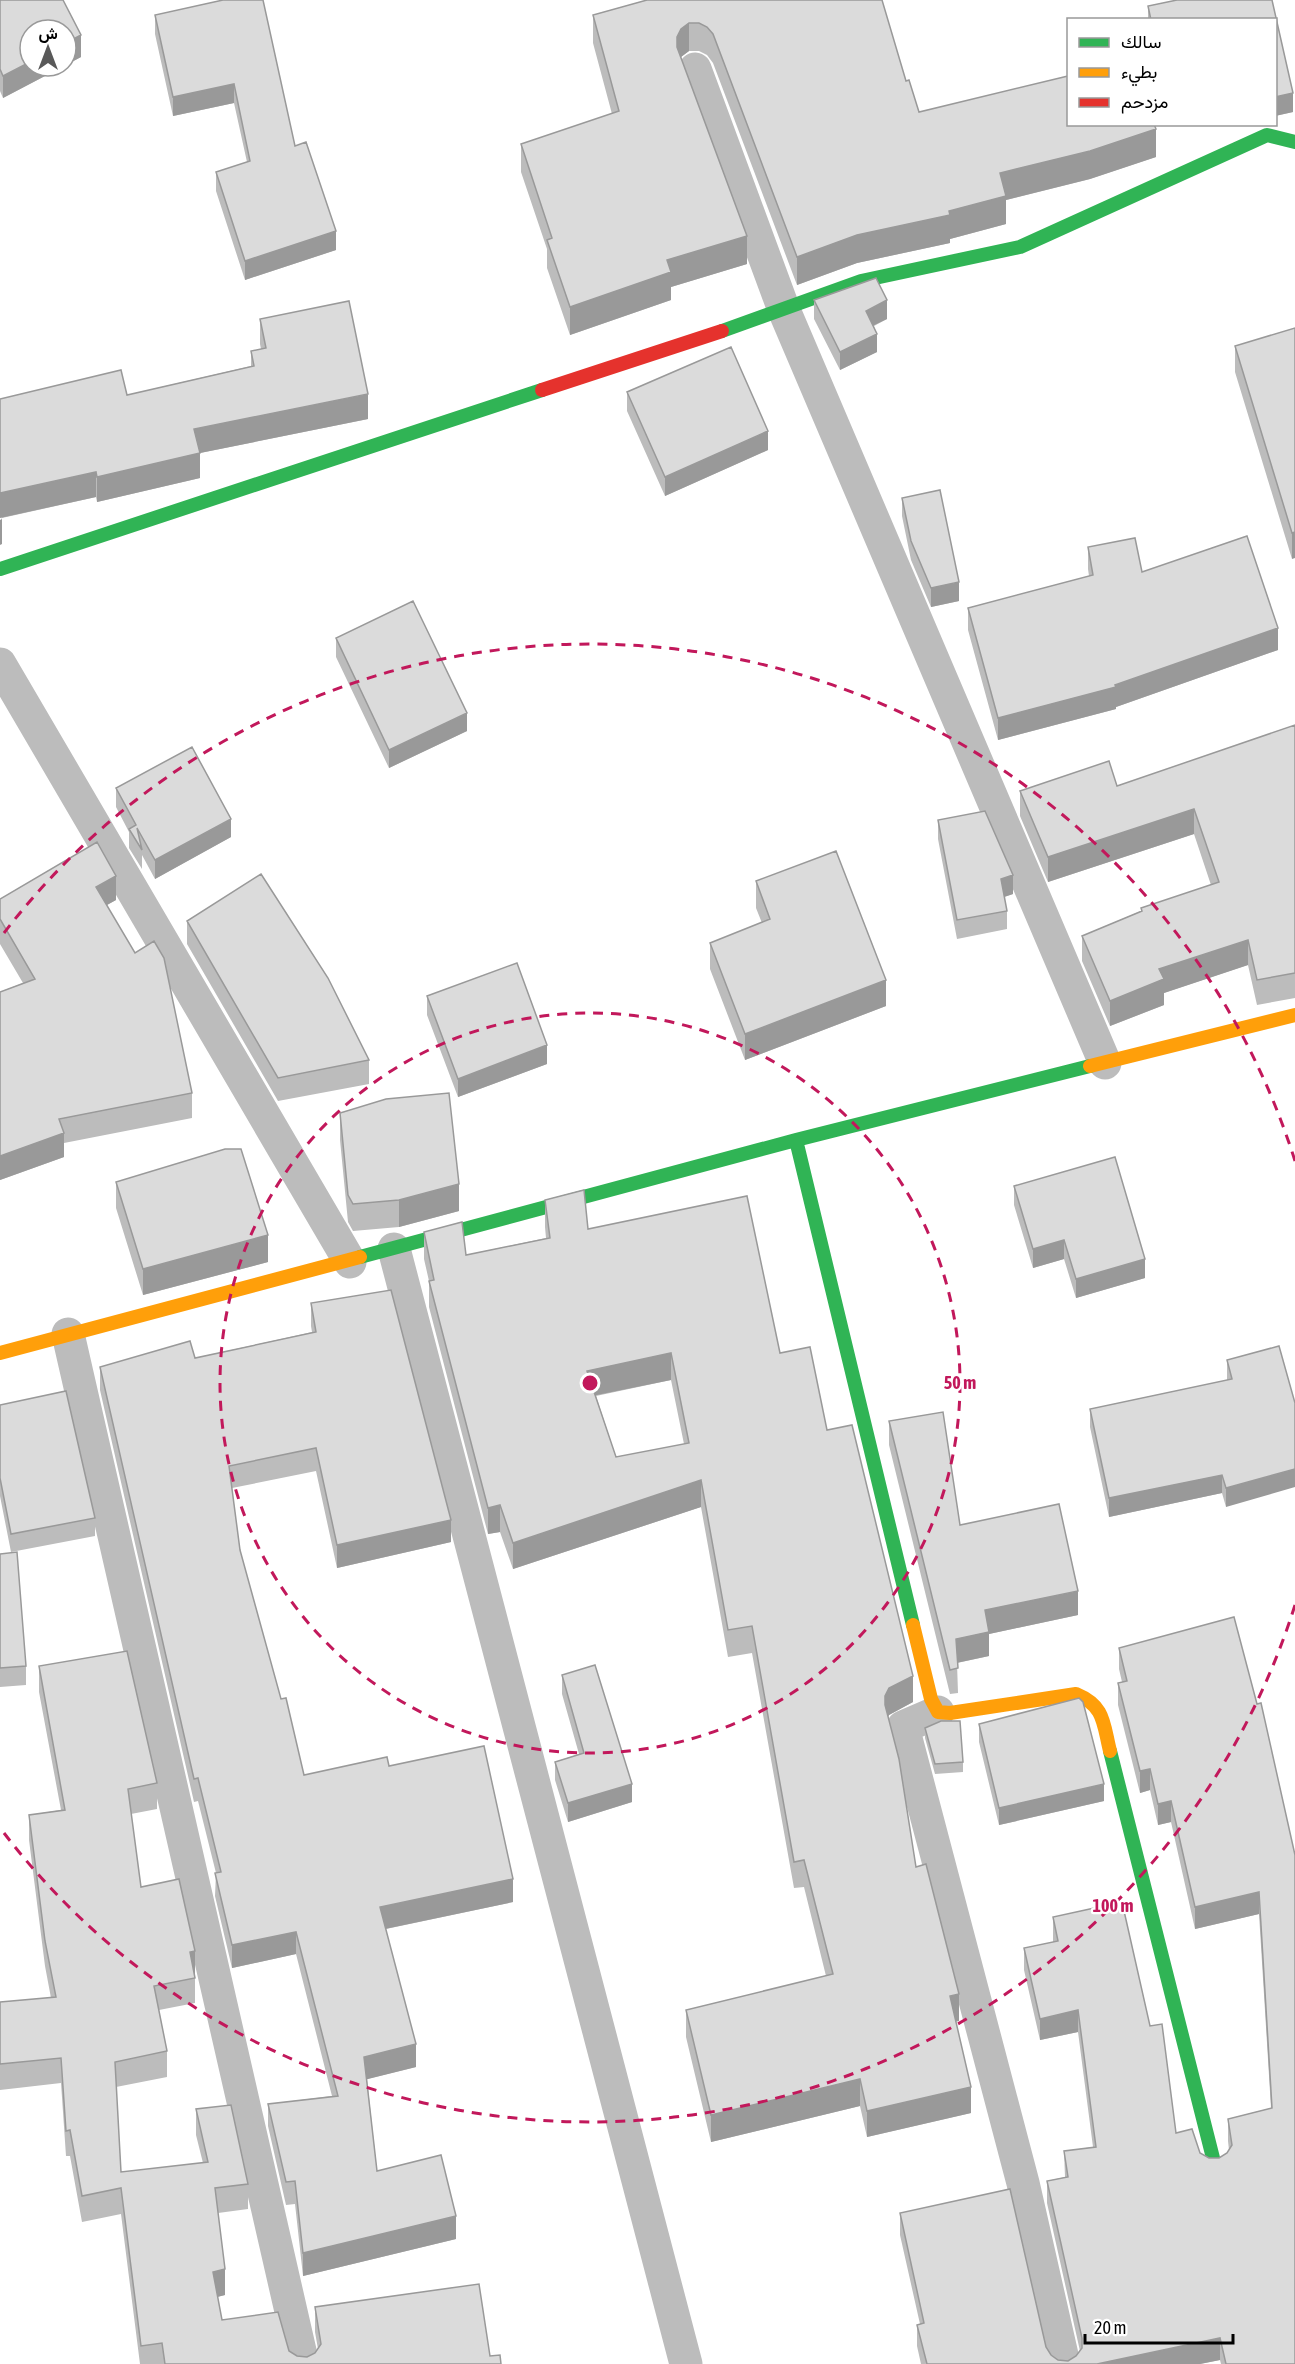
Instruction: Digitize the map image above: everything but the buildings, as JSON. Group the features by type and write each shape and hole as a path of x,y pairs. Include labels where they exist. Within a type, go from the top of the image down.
{"street":[{"path":"695,69 784,310 1105,1063"},
{"path":"0,569 784,310 861,281 1020,247 1267,135 1295,142"},
{"path":"0,664 350,1262"},
{"path":"0,1353 350,1262 796,1140 1295,1015"},
{"path":"796,1140 931,1699 938,1712"},
{"path":"394,1249 686,2364"},
{"path":"68,1334 303,2364"},
{"path":"1064,2364 1023,2183 903,1727 938,1712 950,1713 1076,1694 1090,1700 1100,1710 1214,2162"}],"traffic: fast":[{"path":"722,331 861,281 1020,247 1267,135 1295,142"},
{"path":"0,569 542,390"},
{"path":"360,1257 796,1140 1090,1066"},
{"path":"796,1140 913,1625"},
{"path":"1110,1751 1214,2162"}],"traffic: slow":[{"path":"1090,1066 1295,1015"},
{"path":"0,1353 360,1257"},
{"path":"913,1625 931,1699 938,1712 950,1713 1076,1694 1093,1704 1098,1710 1104,1724 1110,1751"}],"traffic: jam":[{"path":"542,390 722,331"}]}
